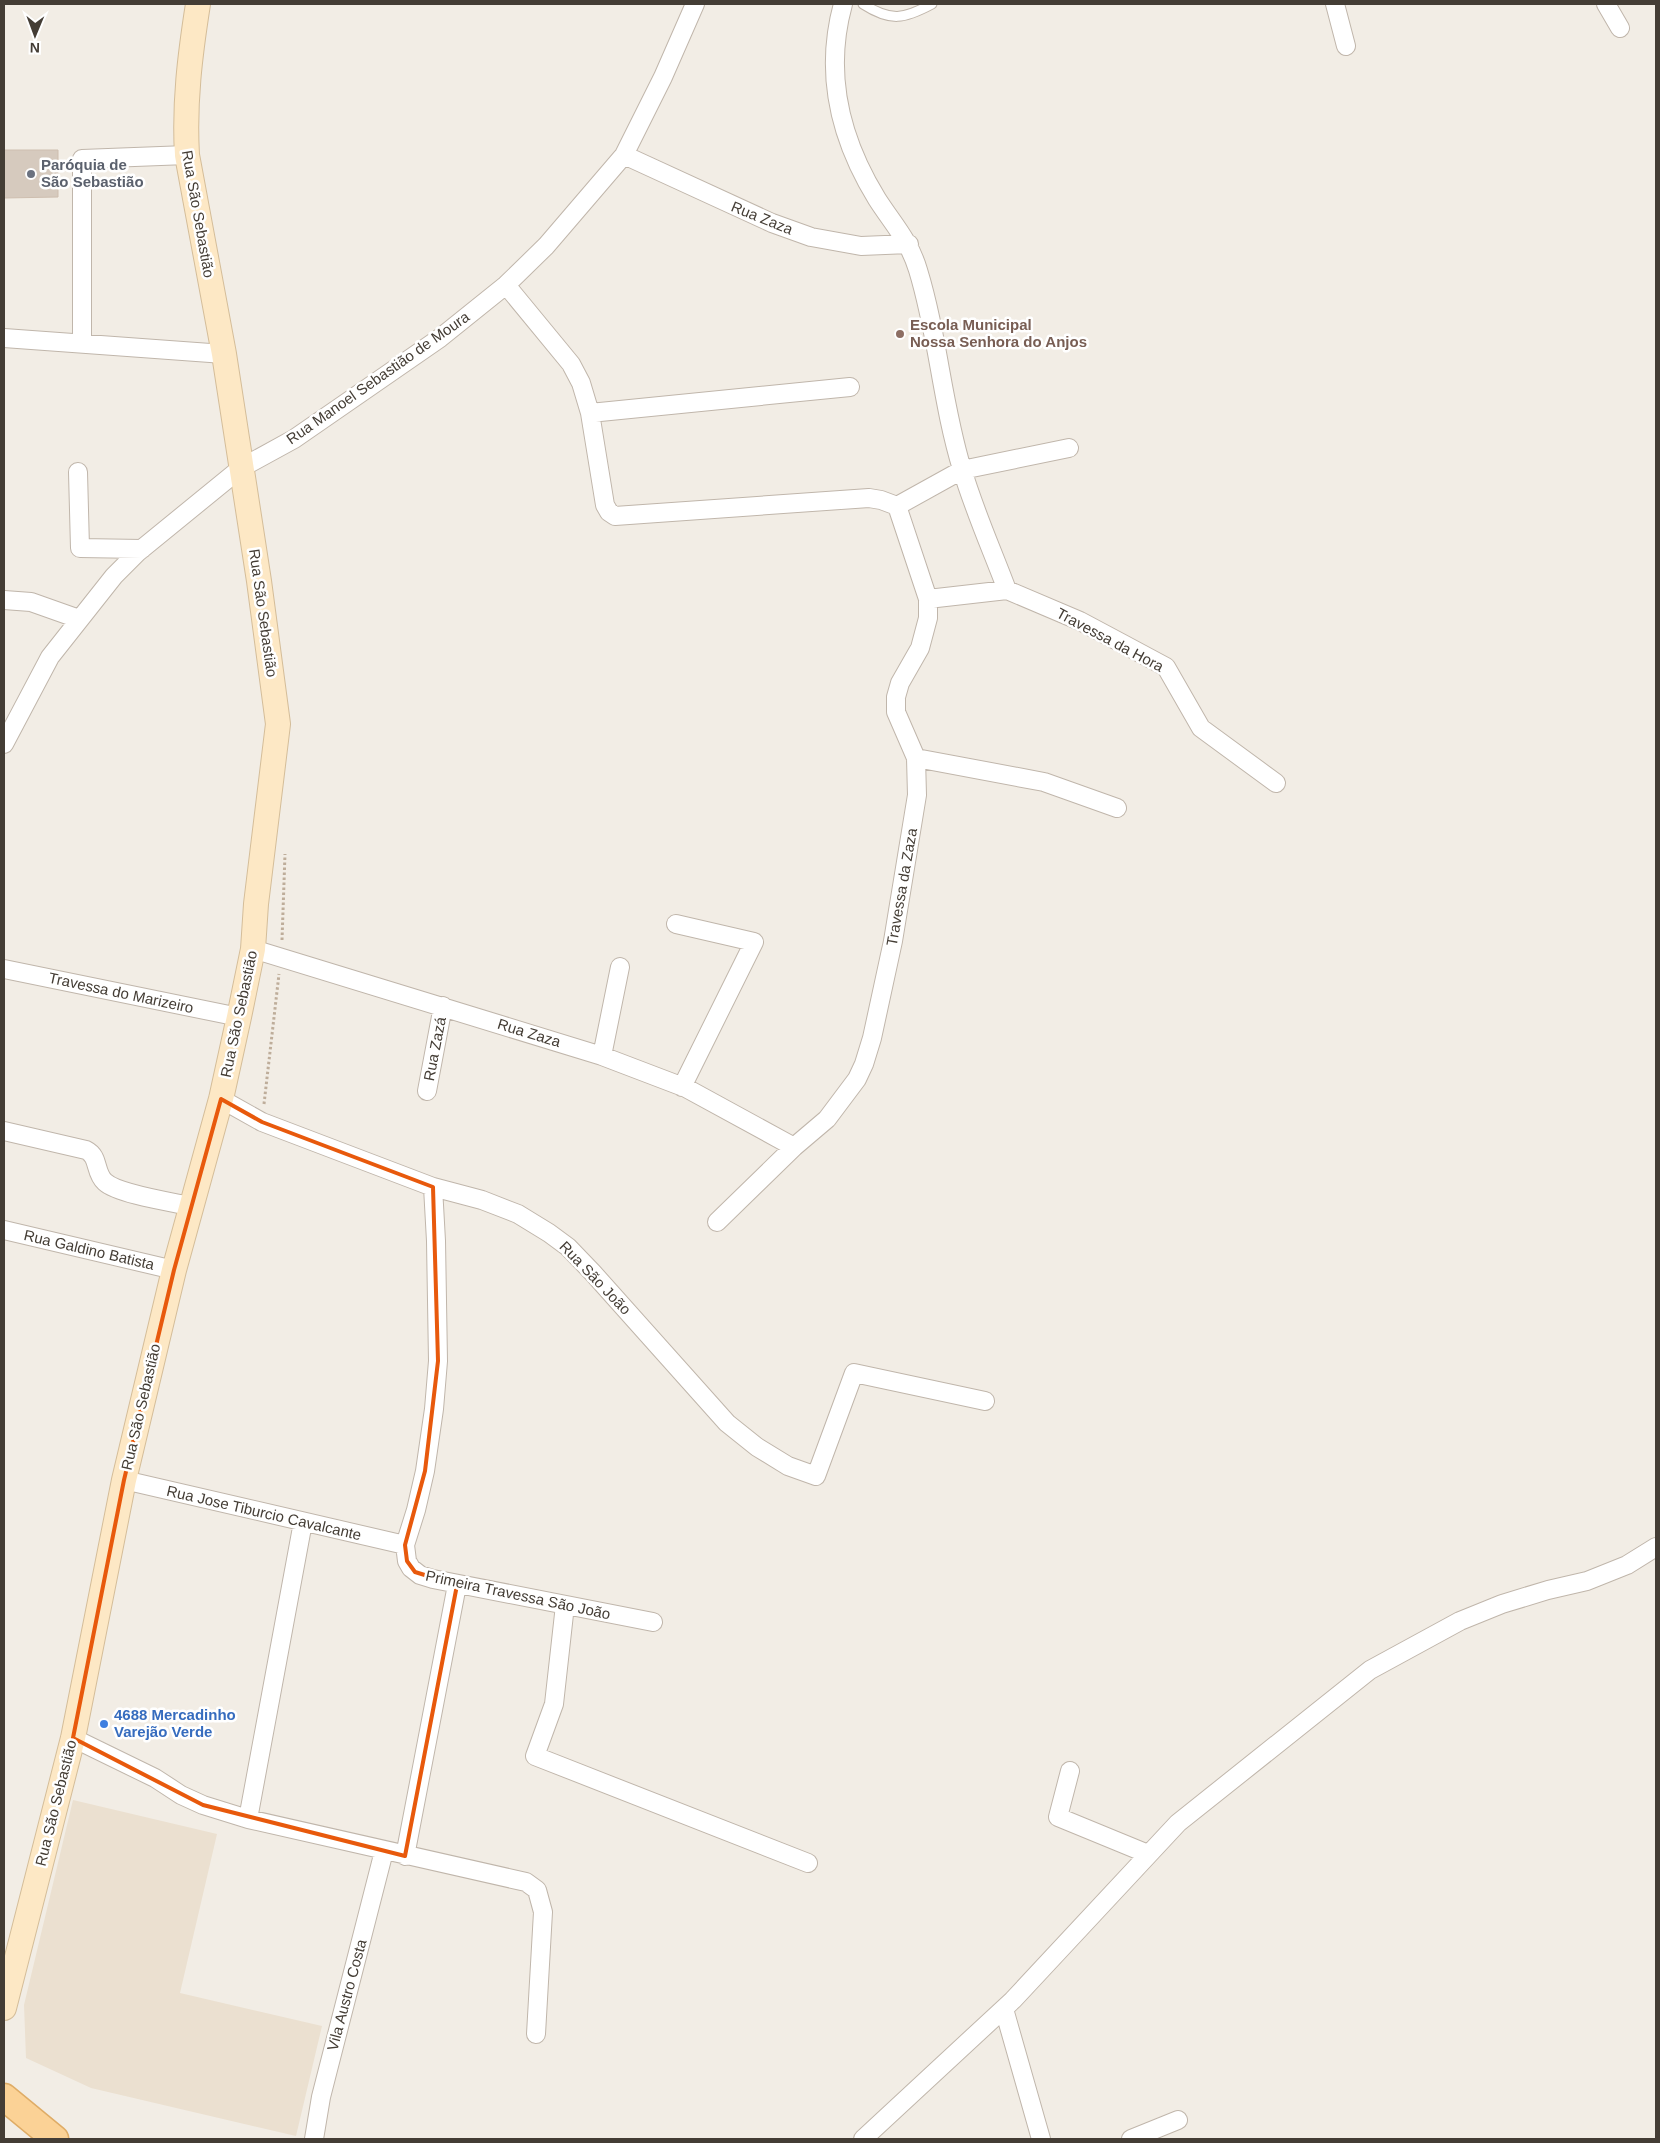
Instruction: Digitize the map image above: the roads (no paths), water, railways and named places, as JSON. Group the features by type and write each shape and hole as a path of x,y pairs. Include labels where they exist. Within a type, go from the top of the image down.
{"main road":[{"path":"4,2097 56,2139"}],"street":[{"name":"Rua São Sebastião","path":"4,2008 73,1738 124,1480 190,1206 221,1099 239,1017 253,948 256,904 278,724 259,581 224,354 186,155 187,78 198,4"},
{"name":"Rua Manoel Sebastião de Moura","path":"4,744 50,657 114,576 142,549 241,468 294,439 440,338 506,285 546,246 624,155 696,4"},
{"path":"843,4 839,19 836,62 836,87 841,117 864,177 909,244 930,313 947,407 962,470 1007,590"},
{"path":"1335,4 1346,46"},
{"path":"1612,6 1620,28"},
{"path":"82,344 82,159 186,155"},
{"name":"Rua Zaza","path":"624,155 772,224 811,237 861,246 909,244"},
{"path":"506,285 571,364 580,383 590,413 602,491 607,508 615,516 869,498 882,500 897,506 962,470 1069,448"},
{"path":"4,338 224,354"},
{"path":"590,413 850,387"},
{"path":"78,472 80,548 142,549"},
{"name":"Travessa da Zaza","path":"717,1222 794,1147 827,1119 857,1079 872,1038 893,941 918,780 916,758 896,712 896,697 900,682 916,658 924,640 928,618 928,599 897,506"},
{"name":"Travessa da Hora","path":"928,599 1007,590 1080,621 1166,667 1201,728 1276,784"},
{"path":"4,600 31,602 79,619"},
{"path":"916,758 1044,782 1117,808"},
{"path":"676,924 754,942 682,1086"},
{"name":"Rua Zaza","path":"253,948 602,1056 682,1086 794,1147"},
{"path":"602,1056 620,967"},
{"name":"Travessa do Marizeiro","path":"4,969 239,1017"},
{"name":"Rua Zazá","path":"427,1091 443,1006"},
{"name":"Rua São João","path":"221,1099 262,1122 433,1187 482,1200 518,1214 568,1247 727,1423 757,1447 788,1466 816,1476 854,1373 985,1401"},
{"path":"4,1131 77,1148 94,1155 102,1178 110,1185 128,1192 190,1206"},
{"path":"405,1545 425,1471 434,1408 438,1361 433,1187"},
{"name":"Rua Galdino Batista","path":"4,1230 174,1270"},
{"name":"Rua Jose Tiburcio Cavalcante","path":"124,1480 405,1545"},
{"path":"248,1819 303,1522"},
{"name":"Primeira Travessa São João","path":"405,1545 407,1561 415,1572 426,1577 457,1585 653,1622"},
{"path":"863,2139 1004,2009 1178,1823 1370,1670 1460,1621 1502,1604 1587,1581 1627,1565 1656,1547"},
{"path":"405,1856 457,1585"},
{"path":"565,1605 554,1704 535,1756 808,1863"},
{"path":"73,1738 154,1778 192,1801 248,1819 526,1882 537,1890 542,1906 543,1931 536,2034"},
{"path":"1070,1771 1058,1817 1148,1854"},
{"name":"Vila Austro Costa","path":"314,2139 321,2096 384,1851"},
{"path":"1004,2009 1040,2139"},
{"path":"1131,2139 1178,2120"}],"lane":[{"path":"863,4 882,15 899,17 908,16 932,4"}],"place":[{"name":"Paróquia de São Sebastião","path":"31,174"},
{"name":"Escola Municipal Nossa Senhora do Anjos","path":"900,334"},
{"name":"4688 Mercadinho Varejão Verde","path":"104,1724"}]}
